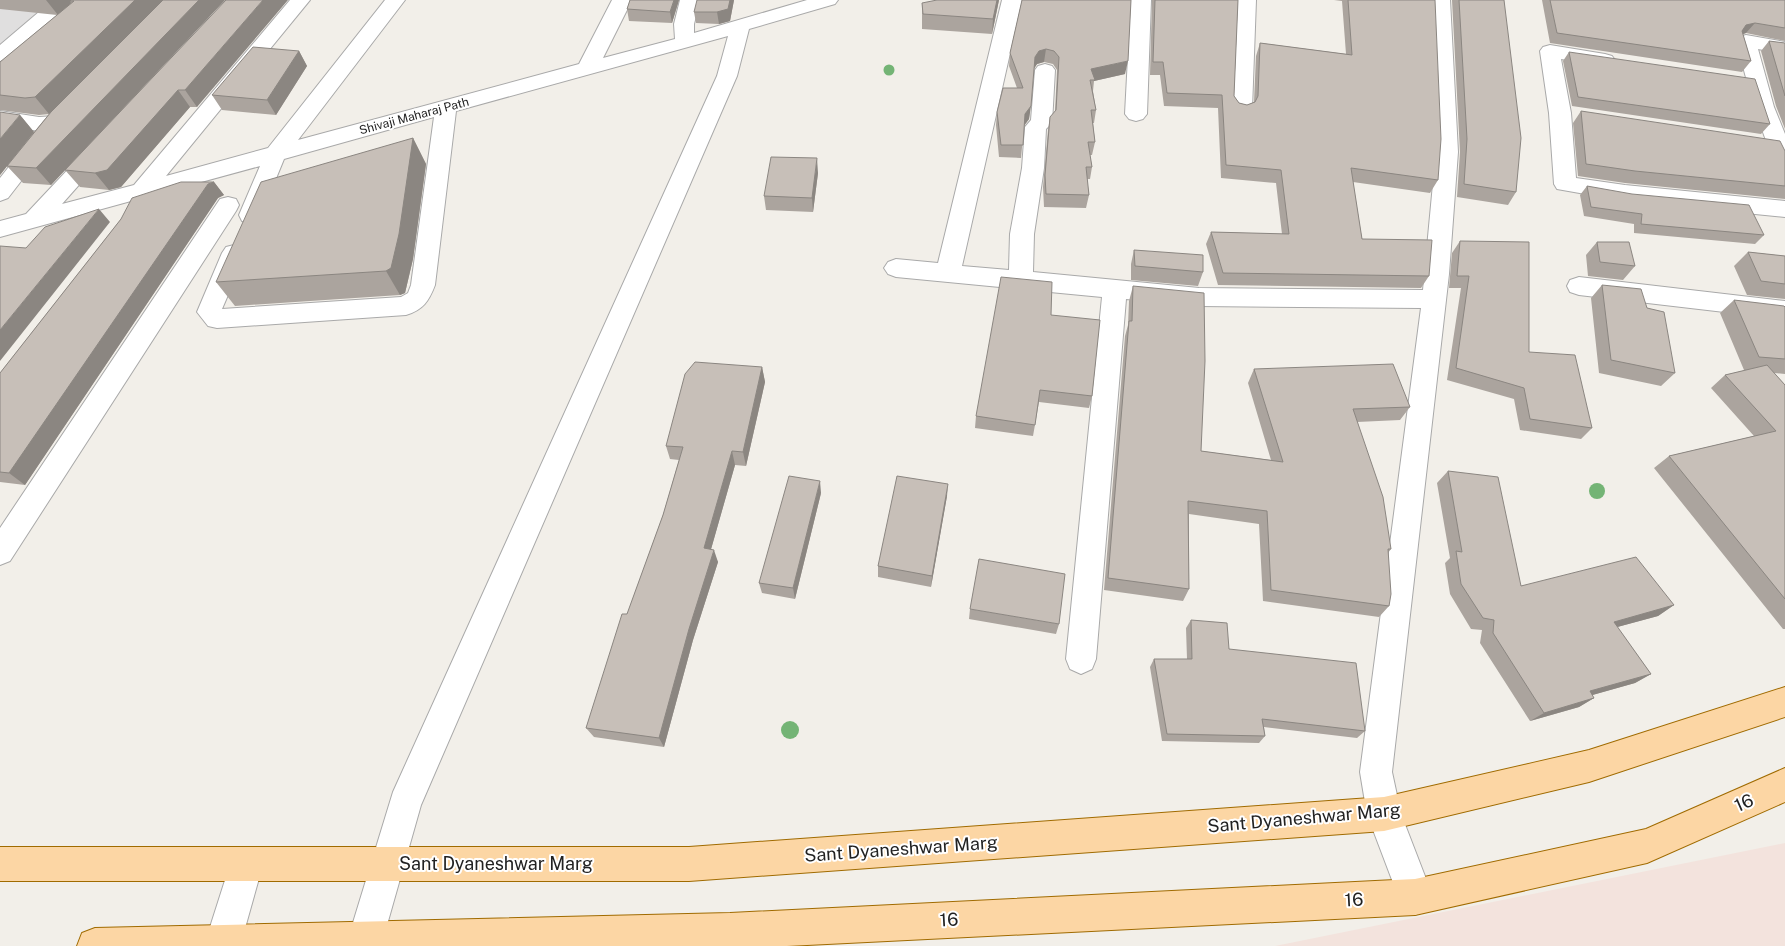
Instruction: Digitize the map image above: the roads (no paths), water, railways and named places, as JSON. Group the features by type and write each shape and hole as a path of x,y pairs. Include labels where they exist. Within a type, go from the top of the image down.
{"main road":[{"name":"Sant Dyaneshwar Marg","path":"0,864 689,864 1384,814 1589,766 1785,702"},
{"name":"16","path":"95,946 310,943 366,939 730,931 1415,897 1647,846 1785,785"}],"street":[{"path":"127,217 140,192 300,0"},
{"path":"395,0 275,155 209,312 217,319 230,319 406,306 418,298 423,285 446,108"},
{"path":"587,69 622,0"},
{"path":"685,42 684,24 690,0"},
{"path":"948,273 1012,0"},
{"path":"1136,114 1141,0"},
{"path":"1242,109 1246,0"},
{"path":"1415,897 1384,814 1376,772 1434,299 1447,152 1440,0"},
{"name":"Shivaji Maharaj Path","path":"0,229 685,42 817,2"},
{"path":"7,61 73,3"},
{"path":"366,939 405,804 726,76 740,26"},
{"path":"1774,150 1748,80 1746,41 1785,48"},
{"path":"1625,62 1550,52 1570,114 1564,184 1785,209"},
{"path":"1021,280 1022,234 1033,168 1036,127 1041,123 1045,70"},
{"path":"0,118 39,124 63,116 0,193"},
{"path":"33,221 113,135"},
{"path":"0,552 228,205"},
{"path":"896,268 1199,298 1434,299"},
{"path":"1579,286 1785,310"},
{"path":"1082,659 1115,289"},
{"path":"223,944 246,864"}]}
